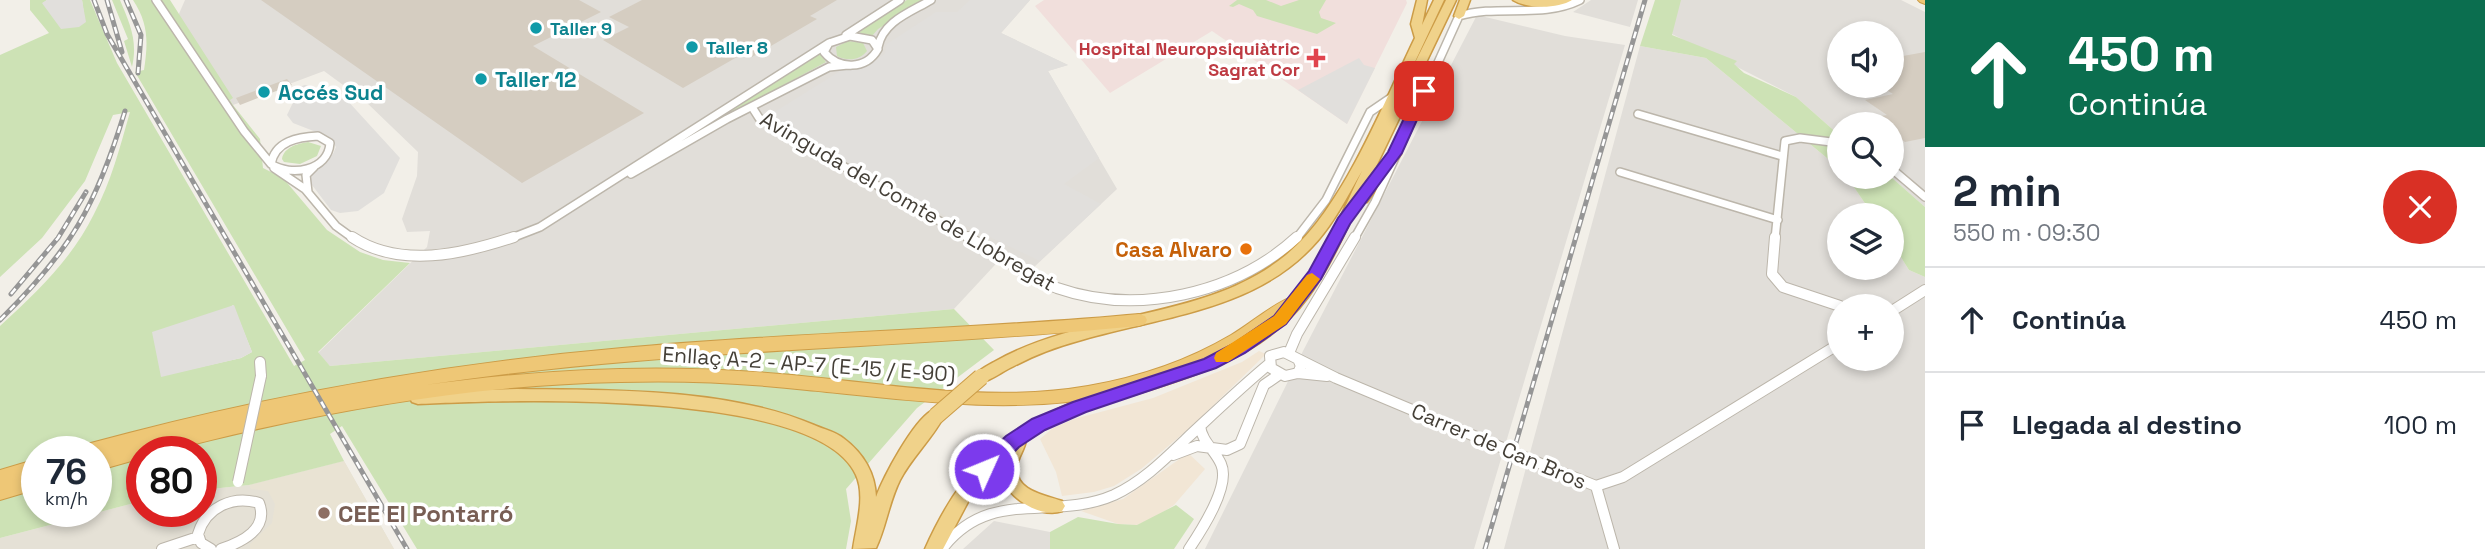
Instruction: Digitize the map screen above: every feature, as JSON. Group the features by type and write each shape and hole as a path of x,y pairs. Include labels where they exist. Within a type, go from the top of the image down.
{"highway":[{"path":"1420,38 1417,18 1422,0"},
{"path":"1417,18 1428,0"},
{"path":"869,549 879,509 894,475 914,443 936,415 981,377 1011,358 1041,345 1220,298 1276,270 1302,249 1321,226 1348,184 1439,0"},
{"path":"933,549 963,494 994,458 1026,432 1080,407 1210,364 1262,334 1286,314 1315,275 1344,222 1451,0"},
{"path":"1459,16 1465,0"},
{"path":"1518,0 1546,3 1567,0"},
{"path":"1344,222 1395,153"},
{"name":"Enllaç A-2 - AP-7 (E-15 / E-90)","path":"112,459 232,427 311,410 473,386 594,376 712,376 953,396 1068,396 1124,386 1196,362 1249,334 1294,302"},
{"name":"Enllaç A-2 - AP-7 (E-15 / E-90)","path":"112,444 272,405 467,372 701,348 1042,330 1139,320"},
{"path":"378,400 502,393 614,395 727,409 793,424 828,436 849,451 862,468 867,488 862,549"},
{"path":"1026,432 1009,459 1007,467 1010,481 1027,497 1056,506"},
{"path":"0,478 21,472"},
{"path":"0,492 21,486"}],"street":[{"path":"156,0 272,166 308,192 332,222 351,238 383,250 425,256 474,250 519,237 540,227 596,193 829,67 866,62 876,54 880,34 931,0"},
{"path":"596,193 658,150 900,0"},
{"path":"1269,364 1280,374 1290,376 1298,373 1301,366 1294,356 1297,334 1335,274 1375,202 1459,16 1481,5 1554,8 1568,6 1580,0"},
{"path":"842,37 866,38 872,40 878,49"},
{"path":"830,43 824,52 827,57 849,65"},
{"name":"Avinguda del Comte de Llobregat","path":"752,107 759,118 1055,287 1097,300 1143,301 1195,292 1243,274 1292,246 1321,210 1371,110 1392,97"},
{"path":"1638,114 1782,156"},
{"path":"254,142 270,146 310,136 326,139 331,148 323,160 306,175 304,181 308,192"},
{"path":"1827,142 1790,139 1785,141 1772,274 1783,287 1827,302"},
{"path":"272,166 272,154 284,144"},
{"path":"272,166 297,170 323,160"},
{"path":"1620,172 1778,220"},
{"path":"1904,179 1925,197"},
{"path":"1904,303 1925,290"},
{"name":"Carrer de Can Bros","path":"1294,356 1335,378 1596,486 1623,477 1658,457 1827,351"},
{"path":"942,549 953,534 973,519 998,512 1098,500 1117,494 1136,483 1168,457 1269,364 1274,353 1294,356"},
{"path":"233,499 261,376 260,362"},
{"name":"Carrer de Can Bros","path":"1298,373 1335,378"},
{"path":"1168,457 1190,447 1227,450 1240,444 1264,385 1280,374"},
{"path":"1189,549 1224,483 1222,465 1202,439 1200,426"},
{"path":"1596,486 1614,549"},
{"path":"211,549 200,543 198,537 201,523 207,516 233,499 252,499 259,503 263,516 252,534 227,548"},
{"path":"162,549 198,537"}],"shaded area":[{"path":"47,0 82,0 86,22 79,27 61,29 42,3"},
{"path":"185,0 1030,0 1001,33 1068,65 1048,71 1117,189 1032,269 1006,253 954,309 330,366 318,353 427,247 430,231 407,232 402,219 417,176 418,152 365,101 324,71 233,105 178,16"},
{"path":"970,0 1030,0 1001,33 1068,65 1048,71 1099,158 1064,184 1101,204 1040,261 888,188 768,116 842,70 865,67 885,54 887,44 936,12 957,12"},
{"name":"Hospital Neuropsiquiàtric Sagrat Cor","path":"1044,0 1406,0 1407,3 1347,124 1212,31 1110,93 1035,6"},
{"path":"1591,0 1638,0 1630,27 1573,12"},
{"path":"1679,0 1901,0 1925,12 1925,207 1904,188 1904,112 1827,112 1827,124 1796,97 1672,34"},
{"path":"1477,15 1565,36 1625,45 1474,549 1205,549 1303,351"},
{"path":"1640,46 1706,58 1827,158 1827,189 1855,189 1865,203 1827,203 1827,280 1904,280 1904,262 1909,270 1925,277 1925,549 1504,549"},
{"path":"1359,58 1364,65 1375,68 1347,124 1298,90"},
{"path":"305,85 326,91 334,98 346,99 400,158 384,193 358,211 340,213 331,210 309,181 314,170 333,154 336,147 329,137 293,123 287,115 299,90 296,88"},
{"path":"234,305 252,352 241,358 161,377 152,332"},
{"path":"1259,351 1266,354 1192,426 1141,469 1114,486 1094,492 1062,496 1056,472 1040,439 1053,428 1074,419 1153,398 1242,362"},
{"path":"1188,453 1205,469 1174,505 1152,519 1137,525 1118,524 1081,511 1123,499"},
{"path":"344,461 394,549 0,549 0,538 42,527 112,527 112,509 126,505 126,527 217,527 217,488 249,485"},
{"name":"CEE El Pontarró","path":"344,461 394,549 250,549 250,544 272,523 275,504 268,491 251,489 249,485"},
{"path":"994,521 1050,532 1050,549 963,549"}],"green space":[{"path":"30,0 47,0 43,3 85,22 82,0 90,0 117,63 294,366 305,360 135,72 144,70 146,42 145,26 133,0 170,0 233,98 230,100 233,105 260,139 263,168 283,178 327,230 360,252 383,260 410,263 318,352 330,366 954,309 994,350 917,408 846,489 851,521 846,549 417,549 342,426 330,434 344,461 249,485 217,488 217,436 126,436 126,505 112,509 112,436 21,436 21,527 42,527 0,538 0,326 64,261 85,230 110,177 130,112 113,115 85,181 42,238 0,277 0,55 49,33 30,10","holes":["233,305 252,352 241,358 161,376"]},
{"path":"112,0 120,0 130,25 134,49 132,67 124,41 128,39"},
{"path":"907,0 923,0 878,29 872,36 859,34 866,24"},
{"path":"1237,0 1266,0 1281,6 1299,0 1326,0 1319,12 1321,18 1336,23 1317,34 1257,16 1253,10 1239,4 1229,6"},
{"path":"1655,0 1681,0 1672,35 1737,61 1734,64 1744,73 1796,97 1827,124 1827,158 1706,58 1640,46"},
{"path":"848,41 863,43 867,51 853,59 837,56 836,47"},
{"path":"819,53 826,62 721,119 718,117"},
{"path":"308,142 321,146 317,156 300,164 284,162 283,155 288,149"},
{"path":"1904,188 1925,207 1925,277 1909,270 1904,262 1904,203 1865,203 1855,189"},
{"path":"1176,505 1194,519 1174,549 1050,549 1050,532 1078,517 1137,525"}],"building":[{"name":"Taller 12","path":"261,0 579,0 601,12 533,46 644,113 522,183"},
{"name":"Taller 8","path":"642,0 837,0 810,16 817,19 752,57 744,53 683,88 603,40 629,27 609,17"},
{"path":"1925,52 1925,138 1905,142 1904,112 1883,112 1865,100 1904,98 1904,56"},
{"name":"Accés Sud","path":"287,79 292,85 240,105 236,98"}],"railway":[{"path":"94,0 107,34 407,549"},
{"path":"107,0 122,52"},
{"path":"126,0 141,35 138,73"},
{"path":"1485,549 1645,0"},
{"path":"0,320 45,271 78,225 103,174 125,111"},
{"path":"11,294 58,238 86,192"}],"slow traffic":[{"path":"1222,358 1280,320 1312,279"}],"place":[{"name":"Taller 9","path":"536,28"},
{"name":"Taller 8","path":"692,47"},
{"name":"Hospital Neuropsiquiàtric Sagrat Cor","path":"1316,58"},
{"name":"Taller 12","path":"481,79"},
{"name":"Accés Sud","path":"264,92"},
{"name":"Casa Alvaro","path":"1246,249"},
{"name":"CEE El Pontarró","path":"324,513"}],"route":[{"path":"984,469 1026,432 1051,418 1210,364 1262,334 1280,320 1315,275 1344,222 1377,181 1395,153 1424,91"}]}
